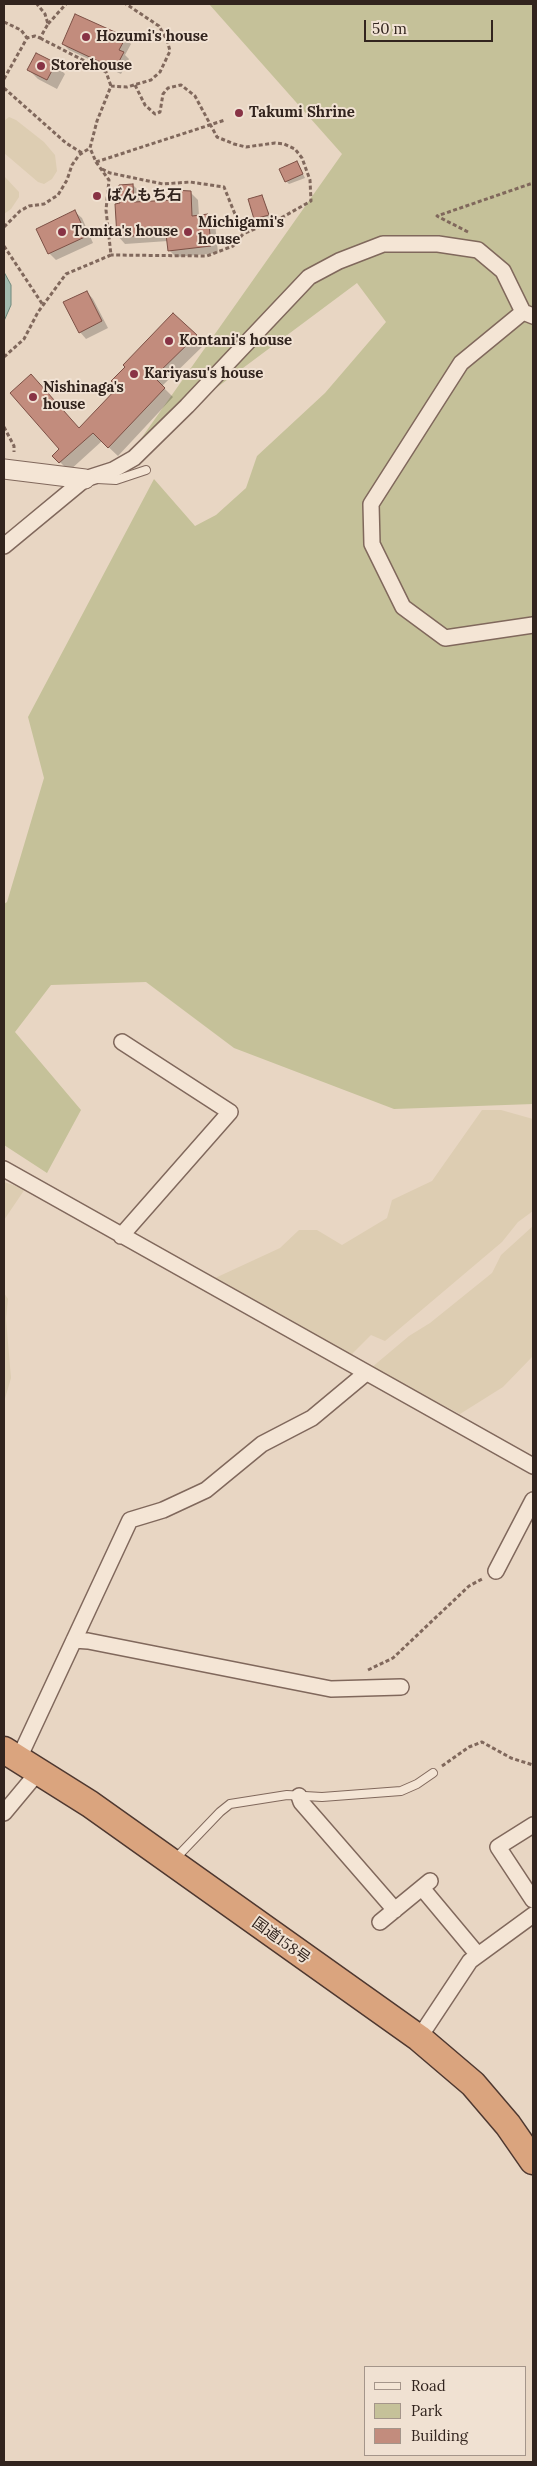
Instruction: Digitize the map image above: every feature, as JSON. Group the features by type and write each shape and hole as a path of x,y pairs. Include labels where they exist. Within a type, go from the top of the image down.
{"highway":[{"name":"国道158号","path":"21,1760 172,1863 419,2038 473,2084 532,2154"}],"street":[{"path":"4,546 85,479 113,470 134,458 187,406 309,277 339,261 383,244 438,244 478,250 503,272 528,314 461,363 371,504 372,544 403,607 445,638 533,624"},
{"path":"8,470 85,479"},
{"path":"122,1042 230,1112 122,1236"},
{"path":"4,1169 533,1466"},
{"path":"4,1813 21,1760 130,1520 163,1510 206,1490 262,1444 312,1418 366,1373"},
{"path":"496,1571 533,1500"},
{"path":"74,1640 88,1641 331,1689 401,1687"},
{"path":"299,1796 301,1802 395,1910"},
{"path":"533,1825 498,1847 533,1900"},
{"path":"380,1922 426,1884 478,1955"},
{"path":"419,2038 470,1961 533,1915"}],"lane":[{"path":"85,479 116,480 146,470"},
{"path":"172,1863 220,1812 230,1804 287,1794 322,1797 401,1791 417,1784 433,1773"}],"path":[{"path":"37,4 45,14 48,24"},
{"path":"40,38 48,24 66,4"},
{"path":"112,86 127,87 151,80 160,72 170,51 167,40 159,26 126,4"},
{"path":"4,22 21,30 26,38"},
{"path":"4,79 26,38 35,36 106,72 112,86 97,121 90,148 96,162 109,180 106,210 111,255"},
{"path":"4,357 24,339 43,305 66,274 111,255 207,256 233,246 243,234 281,218 312,201 308,173 302,158 295,149 284,144 246,147 217,137 195,96 181,85 168,88 163,94 160,112 155,114 145,105 135,84"},
{"path":"4,88 66,143 82,153"},
{"path":"96,162 225,120"},
{"path":"4,227 20,211 29,206 44,204 58,195 67,180 72,165 82,153 90,148"},
{"path":"100,168 110,173 163,184 190,182 224,187 243,234"},
{"path":"438,244 469,232 437,216 533,183"},
{"path":"4,246 43,305"},
{"path":"4,426 14,446 8,470"},
{"path":"368,1670 393,1658 469,1586 496,1571"},
{"path":"433,1773 469,1747 482,1742 511,1758 533,1765"}],"shaded area":[{"path":"9,117 16,120 44,142 55,155 57,171 52,179 44,184 38,182 4,153 4,121"},
{"path":"4,176 19,192 19,197 11,209 4,214"},
{"path":"4,272 11,285 11,305 4,321"},
{"path":"482,1110 501,1110 533,1119 533,1211 518,1222 502,1242 385,1341 371,1335 351,1355 213,1279 280,1248 299,1230 317,1230 342,1245 387,1218 392,1200 432,1181"},
{"path":"4,1182 25,1189 4,1220"},
{"path":"533,1226 533,1359 532,1357 503,1387 460,1414 371,1368 409,1336 430,1323 492,1273 501,1255"},
{"path":"4,1293 8,1299 6,1319 11,1378 4,1402"}],"green space":[{"path":"209,4 533,4 533,1104 394,1109 234,1048 146,982 51,985 15,1032 81,1110 47,1173 4,1145 4,904 7,902 44,778 28,717 154,479 195,526 216,515 246,488 257,456 325,393 386,322 357,283 133,450 342,154"}],"building":[{"name":"Hozumi's house","path":"75,14 126,37 119,50 124,52 115,69 62,44"},
{"name":"Storehouse","path":"36,53 56,63 47,80 27,70"},
{"path":"297,161 303,174 285,182 279,169"},
{"path":"133,184 134,202 173,200 173,190 191,191 192,216 208,214 211,246 168,251 166,234 117,237 115,204 120,203 119,185"},
{"path":"262,195 269,215 254,219 248,199"},
{"name":"Tomita's house","path":"75,210 87,236 48,254 36,229"},
{"path":"87,291 102,321 79,333 63,302"},
{"path":"173,313 197,335 154,377 165,388 108,448 93,433 59,463 52,456 59,449 10,393 31,374 79,428 118,387 111,381 125,367 123,365"}],"place":[{"name":"Hozumi's house","path":"86,37"},
{"name":"Storehouse","path":"41,66"},
{"name":"Takumi Shrine","path":"239,113"},
{"name":"ばんもち石","path":"97,196"},
{"name":"Tomita's house","path":"62,232"},
{"name":"Michigami's house","path":"188,232"},
{"name":"Kontani's house","path":"169,341"},
{"name":"Kariyasu's house","path":"134,374"},
{"name":"Nishinaga's house","path":"33,397"}]}
